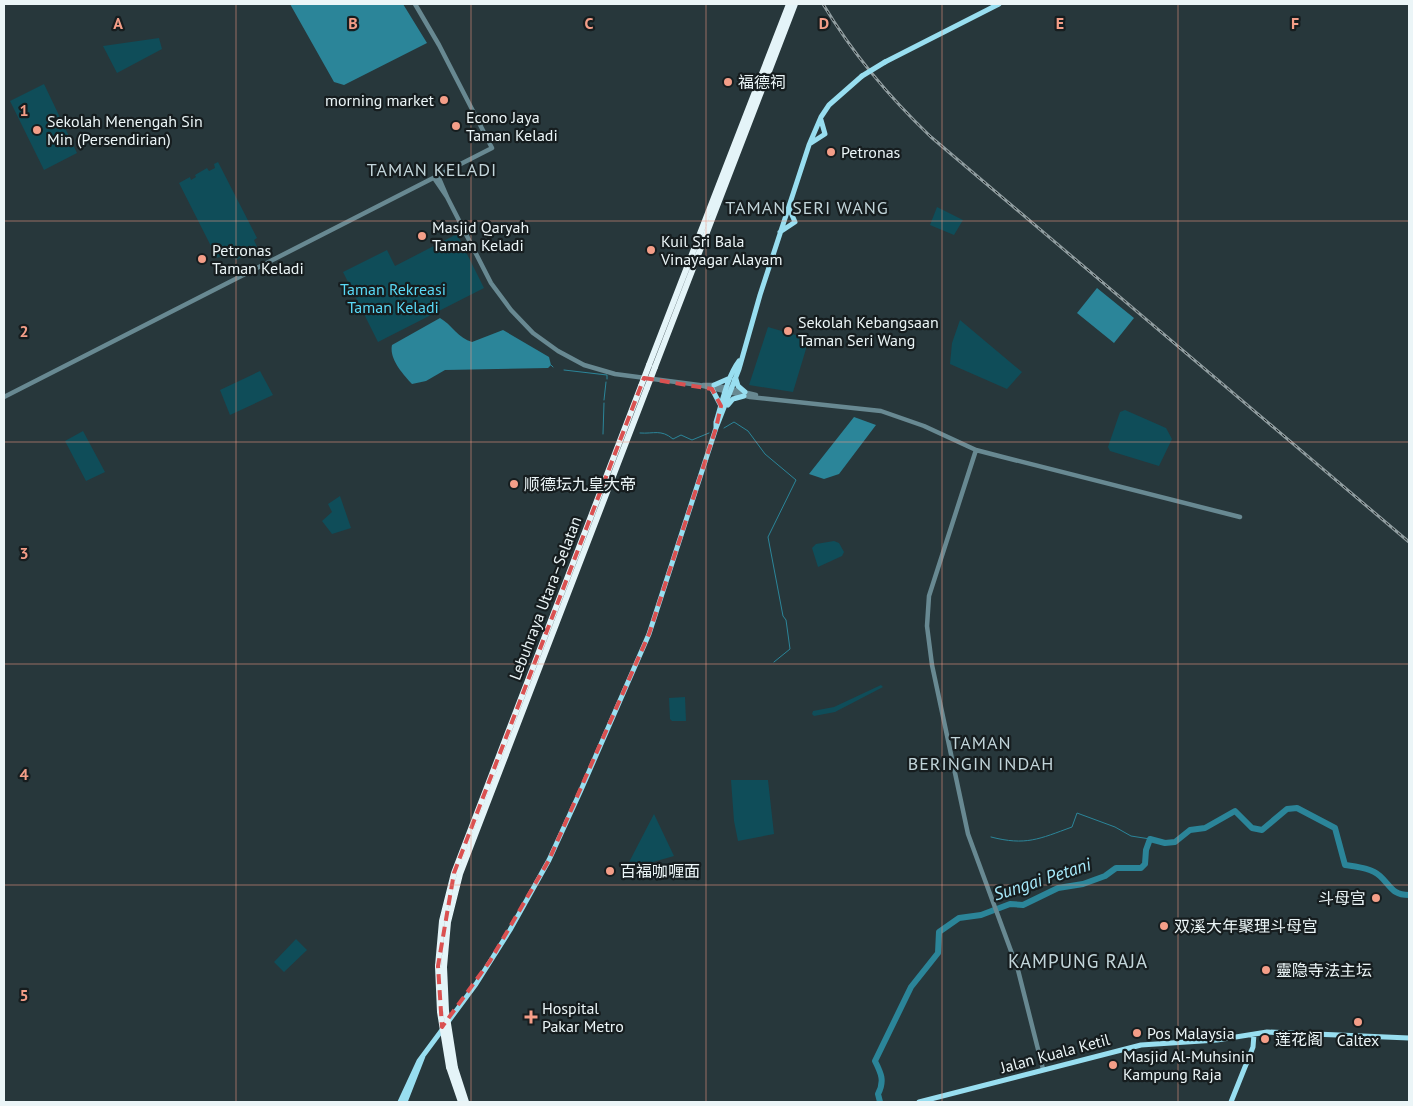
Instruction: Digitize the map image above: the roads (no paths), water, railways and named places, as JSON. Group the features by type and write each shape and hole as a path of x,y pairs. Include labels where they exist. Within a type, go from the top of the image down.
{"highway":[{"name":"Lebuhraya Utara–Selatan","path":"461,1102 452,1067 441,966 448,922 460,874 789,4"},
{"name":"Lebuhraya Utara–Selatan","path":"652,366 795,4"},
{"name":"Lebuhraya Utara–Selatan","path":"452,1067 466,1102"}],"main road":[{"path":"404,1102 424,1056 437,1034 486,967 549,860 649,634 723,407 740,361 788,205 821,117 835,98 862,76 885,62 999,4"},
{"path":"810,145 815,139 825,134 821,117"},
{"path":"780,232 795,222 790,214 788,205"},
{"path":"723,407 713,387 733,378"},
{"path":"723,407 733,399 744,394 733,378"},
{"path":"1231,1102 1253,1047 1254,1034"},
{"name":"Jalan Kuala Ketil","path":"920,1102 1137,1046 1217,1040 1254,1034 1409,1038"},
{"path":"400,1102 419,1061 424,1056"}],"street":[{"path":"4,397 492,148 439,45 415,4"},
{"path":"436,177 491,283 521,323 558,351 598,371 713,387 760,397 881,411 924,426 976,450 1240,517"},
{"path":"976,450 929,596 926,621 932,665 968,834 1018,970 1043,1069"}],"waterway":[{"path":"564,370 607,375 607,379"},
{"path":"604,400 606,382"},
{"path":"603,434 604,403"},
{"path":"724,428 734,422 748,431 765,454 796,480 768,537 783,616 786,620 790,649 774,662"},
{"path":"640,433 661,433 673,439 681,435 692,440 709,433"},
{"name":"Sungai Petani","path":"880,1102 878,1094 881,1077 875,1061 911,987 938,953 939,932 959,918 981,915 1010,904 1023,905 1058,888 1083,884 1105,876 1116,868 1141,868 1145,864 1146,850 1150,839 1165,843 1175,842 1190,830 1205,828 1235,811 1252,828 1262,830 1287,809 1297,808 1335,828 1345,865 1372,871 1380,876 1395,892 1409,895"},
{"path":"991,837 1014,841 1041,838 1072,827 1077,813 1115,827 1131,836 1150,839"}],"railway":[{"path":"823,4 859,58 931,137 1409,542"}],"place":[{"name":"福德祠","path":"728,82"},
{"name":"morning market","path":"444,100"},
{"name":"Econo Jaya Taman Keladi","path":"456,126"},
{"name":"Sekolah Menengah Sin Min (Persendirian)","path":"37,130"},
{"name":"Petronas","path":"831,152"},
{"name":"Masjid Qaryah Taman Keladi","path":"422,236"},
{"name":"Kuil Sri Bala Vinayagar Alayam","path":"651,250"},
{"name":"Petronas Taman Keladi","path":"202,259"},
{"name":"Sekolah Kebangsaan Taman Seri Wang","path":"788,331"},
{"name":"顺德坛九皇大帝","path":"514,484"},
{"name":"百福咖喱面","path":"610,871"},
{"name":"斗母宫","path":"1376,898"},
{"name":"双溪大年聚理斗母宫","path":"1164,926"},
{"name":"靈隐寺法主坛","path":"1266,970"},
{"name":"Hospital Pakar Metro","path":"531,1017"},
{"name":"Caltex","path":"1358,1022"},
{"name":"Pos Malaysia","path":"1137,1033"},
{"name":"莲花阁","path":"1265,1039"},
{"name":"Masjid Al-Muhsinin Kampung Raja","path":"1113,1065"}],"district":[{"name":"TAMAN KELADI","path":"432,169"},
{"name":"TAMAN SERI WANG","path":"807,207"},
{"name":"TAMAN BERINGIN INDAH","path":"981,752"},
{"name":"KAMPUNG RAJA","path":"1078,961"}],"park label":[{"name":"Taman Rekreasi Taman Keladi","path":"393,298"}]}
